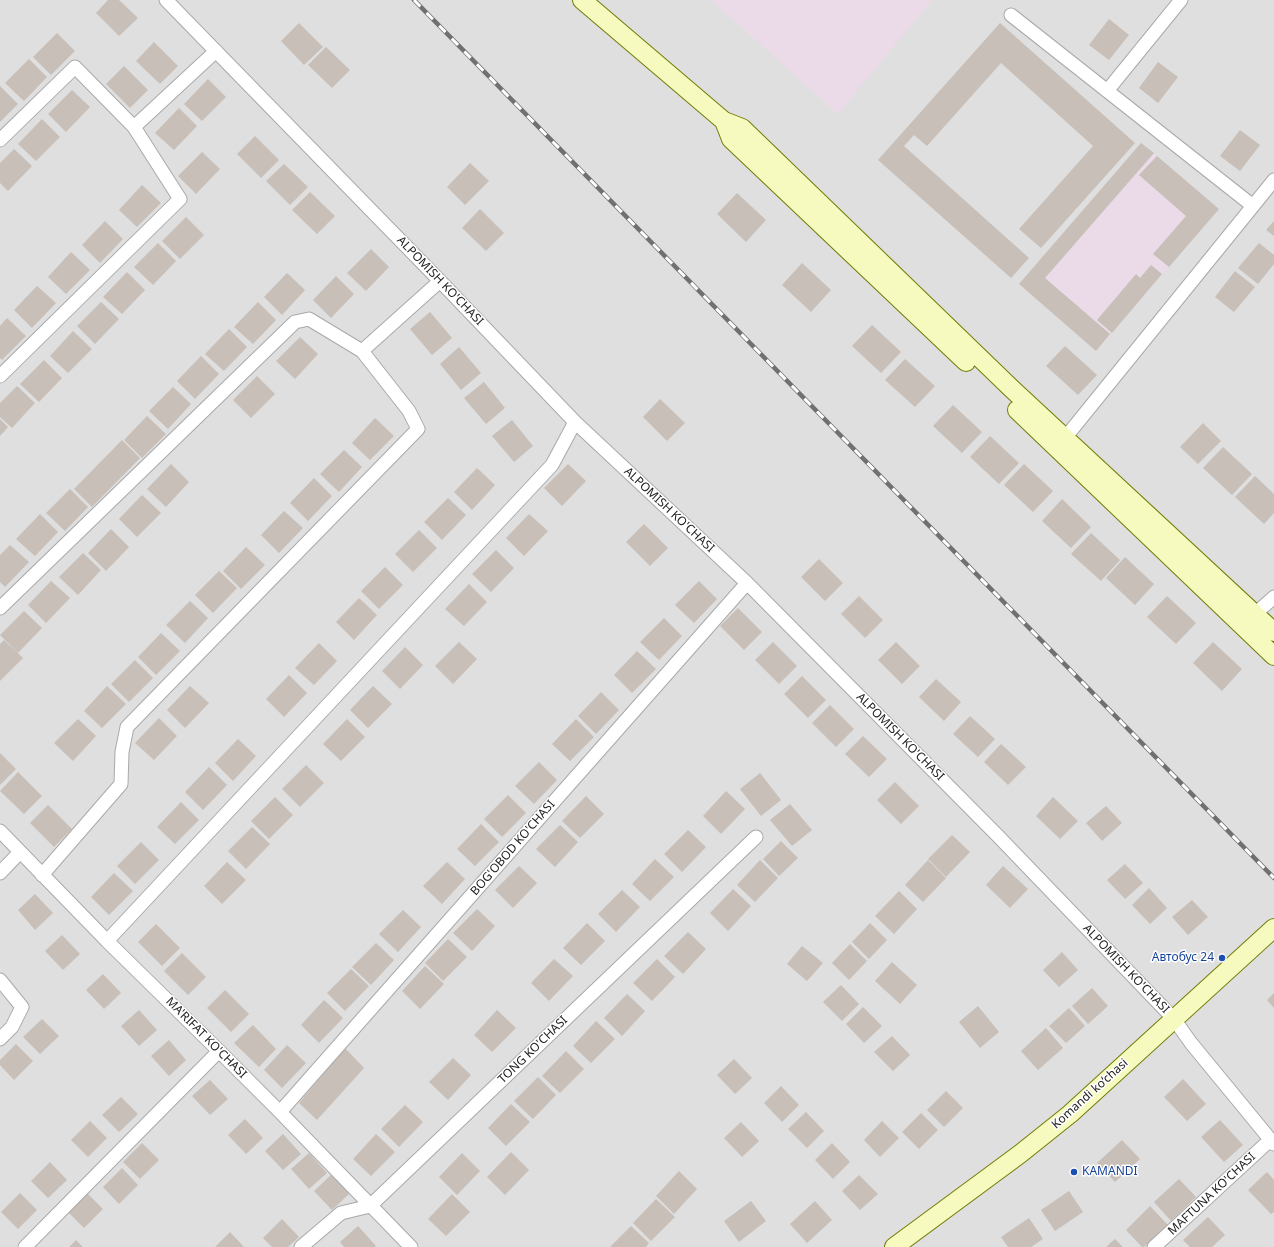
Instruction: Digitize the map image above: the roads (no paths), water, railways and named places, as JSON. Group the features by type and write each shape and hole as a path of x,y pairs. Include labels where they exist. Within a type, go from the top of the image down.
{"main road":[{"path":"582,0 724,121 742,128 1012,389 1274,632"},
{"path":"724,121 731,139 1274,656"},
{"name":"Komandi ko‘chasi","path":"894,1247 1020,1154 1070,1114 1274,928"}],"street":[{"name":"ALPOMISH KO'CHASI","path":"166,0 575,422 746,583 998,836 1174,1018 1191,1043 1272,1142"},
{"path":"1107,91 1181,0"},
{"path":"1011,15 1253,206"},
{"path":"134,127 216,51"},
{"path":"0,140 75,67 134,127 180,199 0,376"},
{"path":"1065,438 1274,180"},
{"path":"362,351 440,281"},
{"path":"0,608 296,322 309,319 362,351 409,411 418,429 127,727 122,752 121,784 42,875"},
{"path":"107,941 552,465 575,422"},
{"name":"BOG'OBOD KO'CHASI","path":"280,1112 746,583"},
{"path":"1255,614 1274,597"},
{"name":"MA'RIFAT KO'CHASI","path":"0,831 107,941 280,1112 411,1247"},
{"name":"TONG KO'CHASI","path":"370,1206 756,837"},
{"path":"0,873 20,852"},
{"path":"0,980 22,1007 12,1027 0,1039"},
{"path":"25,1247 219,1051"},
{"name":"MAFTUNA KO'CHASI","path":"1154,1247 1272,1142"},
{"path":"301,1247 341,1213 370,1206"}],"railway":[{"path":"414,0 1274,878"}],"place":[{"name":"Автобус 24","path":"1222,958"},
{"name":"KAMANDI","path":"1074,1172"}]}
